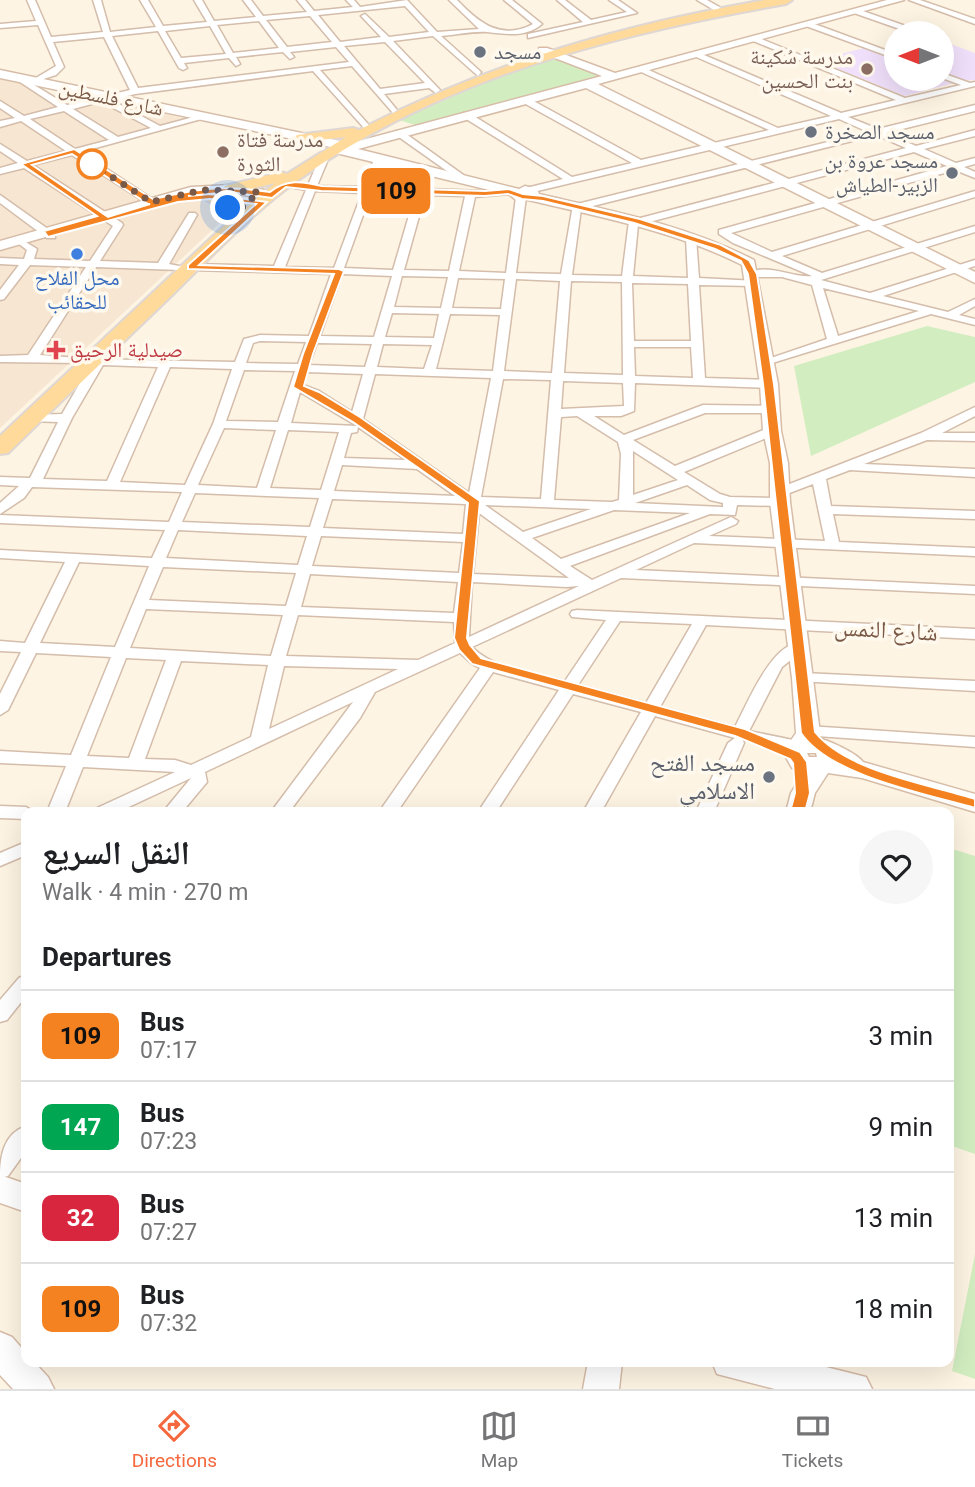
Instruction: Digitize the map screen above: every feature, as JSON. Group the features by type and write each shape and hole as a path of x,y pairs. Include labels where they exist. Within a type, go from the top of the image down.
{"main road":[{"path":"185,267 228,220 360,129 434,88 550,48 717,8 762,0"},
{"path":"301,140 311,149 329,151 421,104 550,48 786,0"},
{"path":"301,140 360,129"},
{"path":"230,189 268,192"},
{"path":"0,448 185,267 268,192"},
{"path":"210,197 226,205 228,220"},
{"path":"0,431 89,361"},
{"path":"0,1189 21,1196"},
{"path":"0,1349 36,1389"}],"street":[{"path":"31,0 59,63 60,80 55,86"},
{"path":"97,0 107,34 135,91"},
{"path":"144,0 191,82"},
{"path":"198,0 244,76"},
{"path":"247,0 299,69"},
{"path":"301,0 393,110"},
{"path":"350,0 358,9"},
{"path":"453,0 482,27 490,30"},
{"path":"508,0 538,23 550,48"},
{"path":"561,0 588,22"},
{"path":"550,48 588,22 633,13 613,0"},
{"path":"701,0 717,8"},
{"path":"278,270 329,151 898,0"},
{"path":"913,0 975,22"},
{"path":"48,40 405,2 478,74"},
{"path":"857,11 884,21"},
{"path":"365,16 434,88"},
{"path":"0,26 40,23"},
{"path":"809,24 884,52"},
{"path":"178,61 387,38 490,30 508,32 613,76"},
{"path":"754,38 902,100"},
{"path":"880,51 884,50"},
{"path":"697,54 975,175"},
{"path":"0,124 135,91 352,64"},
{"path":"314,68 360,129"},
{"path":"642,69 777,131"},
{"path":"58,70 24,82 71,106 117,140"},
{"name":"شارع فلسطين","path":"1,74 301,140 329,151 379,159 637,221 718,247 745,260 752,279"},
{"path":"954,79 973,85"},
{"path":"586,83 975,278"},
{"path":"0,249 177,199 314,187 521,193 973,85"},
{"path":"377,92 434,88"},
{"path":"71,106 82,97 79,91"},
{"path":"107,99 159,129"},
{"path":"525,100 641,164"},
{"path":"0,104 151,202"},
{"path":"547,504 566,278 576,207 975,107"},
{"path":"466,115 572,181"},
{"path":"0,171 201,118"},
{"path":"399,133 464,179"},
{"path":"555,413 629,410 627,280 631,226 637,221 975,133"},
{"path":"0,147 118,225 32,358"},
{"path":"262,492 302,369 379,159"},
{"path":"833,340 815,280 774,255 737,241 723,232 975,161"},
{"path":"258,740 276,661 336,461 369,370 427,170"},
{"path":"107,217 191,191 230,189 268,192"},
{"path":"429,372 439,342 471,193"},
{"path":"521,193 498,376 474,501 461,618 463,647 477,661 489,666 649,708 738,738 764,740 810,750 863,770 975,803"},
{"path":"774,255 975,194"},
{"path":"0,198 49,234"},
{"path":"162,266 192,215"},
{"path":"815,280 975,229"},
{"path":"0,249 24,244 49,234"},
{"path":"691,238 699,383"},
{"path":"718,247 737,241"},
{"path":"0,297 33,251 24,244"},
{"path":"0,261 693,282 752,279 782,274 815,280 975,322"},
{"path":"871,296 975,263"},
{"path":"752,279 769,384 772,431 779,463 780,498 810,750 800,803"},
{"path":"948,316 975,302"},
{"path":"386,310 505,312"},
{"path":"765,362 931,311"},
{"path":"58,807 157,563 219,424 251,340 439,342"},
{"path":"629,344 696,344"},
{"path":"0,359 769,384"},
{"path":"0,517 32,483 66,418 89,361"},
{"path":"112,486 166,363"},
{"path":"298,387 315,394 351,424"},
{"path":"624,439 703,409 771,409"},
{"path":"0,481 730,511 780,498 819,478 925,436 975,411"},
{"path":"582,414 715,497 730,511 748,544"},
{"path":"32,418 66,418"},
{"path":"219,424 351,424 373,431 587,584"},
{"path":"675,471 772,431"},
{"path":"925,436 975,437"},
{"path":"622,505 624,439"},
{"path":"336,461 422,464"},
{"path":"848,468 975,473"},
{"path":"819,478 833,547"},
{"path":"523,537 690,480"},
{"path":"562,564 697,517 705,510"},
{"path":"827,510 975,515"},
{"path":"129,807 193,771 463,647 587,584 620,574 694,540 730,511"},
{"path":"0,517 470,538"},
{"path":"694,540 975,552"},
{"path":"0,554 587,584"},
{"path":"0,710 74,558"},
{"path":"620,574 975,590"},
{"path":"140,604 461,618"},
{"name":"شارع النمس","path":"577,614 975,634"},
{"path":"490,807 615,617"},
{"path":"595,807 701,621"},
{"path":"0,646 276,661 424,665"},
{"path":"707,807 738,738 776,664 799,647"},
{"path":"135,764 174,655"},
{"path":"391,807 489,666"},
{"path":"803,678 975,686"},
{"path":"284,807 354,714 368,691"},
{"path":"810,750 975,742"},
{"path":"0,757 175,766 193,771 199,776 199,782 176,807"},
{"path":"0,812 21,813"},
{"path":"0,860 21,850"},
{"path":"0,1014 21,989"},
{"path":"0,1169 21,1142"},
{"path":"752,1367 854,1389"}],"shaded area":[{"path":"954,45 975,53 975,80 963,81 954,78"},
{"name":"مدرسة سُكينة بنت الحسين","path":"864,48 884,56 884,88 816,60"},
{"path":"0,76 20,80 66,106 99,98 189,120 75,151 146,199 0,240"},
{"name":"مدرسة سُكينة بنت الحسين","path":"893,91 924,91 905,96"},
{"path":"205,195 219,200 225,218 0,428 0,248 173,198"}],"green space":[{"path":"569,60 605,76 418,126 399,120 535,61"},
{"path":"927,326 975,337 975,382 811,456 794,366"},
{"path":"954,850 975,856 975,1154 954,1147"},
{"path":"975,1254 975,1379 952,1371"}],"bus line":[{"name":"109","path":"799,807 803,793 800,762 795,755 764,740 489,666 477,661 463,647 461,618 474,501 356,420 315,394 298,387 302,369 339,271 191,267 263,202 226,197 177,199 51,236 47,233 103,217 25,164 74,152 151,202 203,190 230,189 272,195 284,185 307,185 321,189 485,194 509,191 515,192 517,196 529,196 637,221 718,247 745,260 749,263 752,274 769,384 772,431 779,463 779,493 792,582 808,733 816,744 863,770 975,803"}],"place":[{"name":"مسجد","path":"480,52"},
{"name":"مدرسة سُكينة بنت الحسين","path":"867,69"},
{"name":"مسجد الصخرة","path":"811,132"},
{"name":"مدرسة فتاة الثورة","path":"223,152"},
{"name":"مسجد عروة بن الزبير-الطياش","path":"952,173"},
{"name":"محل الفلاح للحقائب","path":"77,254"},
{"name":"صيدلية الرحيق","path":"56,350"},
{"name":"مسجد الفتح الاسلامي","path":"769,777"}],"route":[{"path":"92,164 151,202 203,190 259,192 228,220 228,208"}]}
